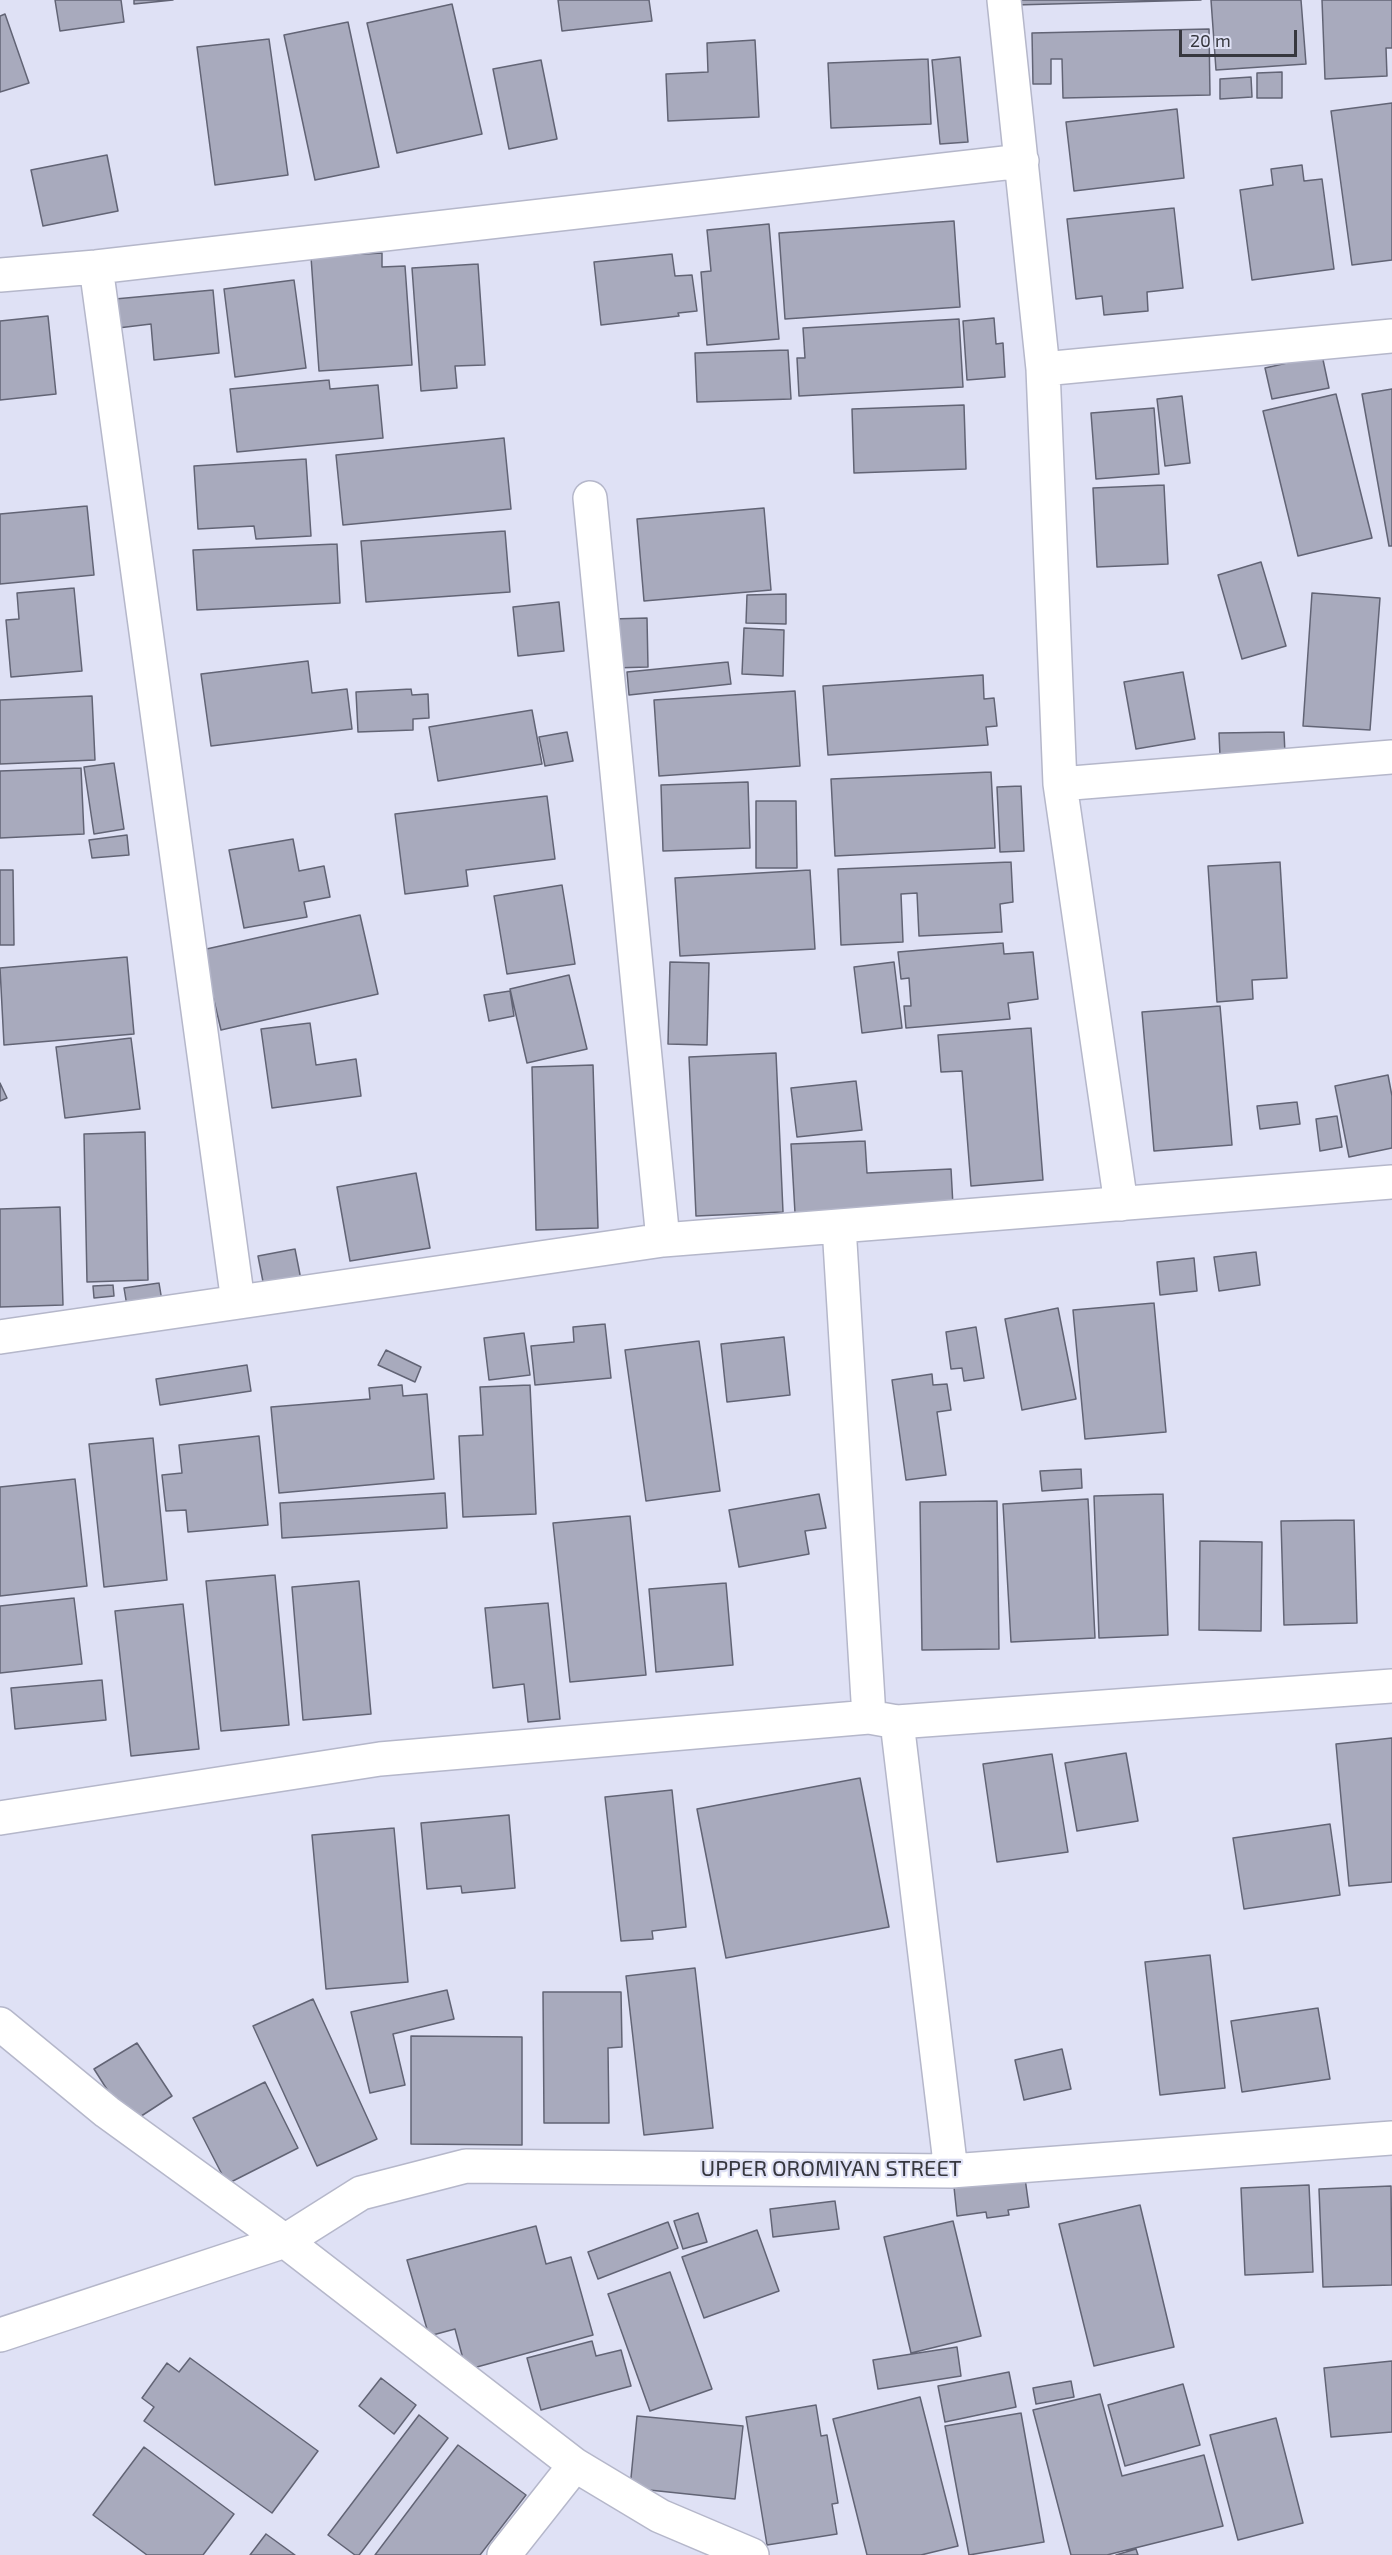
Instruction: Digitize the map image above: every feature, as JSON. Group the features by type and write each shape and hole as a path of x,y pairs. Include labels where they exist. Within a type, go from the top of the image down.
{"street":[{"path":"1004,0 1043,369 1060,784 1121,1204"},
{"path":"0,275 96,267 1022,160"},
{"path":"96,267 238,1302"},
{"path":"1043,369 1392,336"},
{"path":"590,498 663,1240"},
{"path":"1060,784 1392,757"},
{"path":"0,1337 663,1240 1392,1182"},
{"path":"839,1226 883,1719 951,2171"},
{"path":"0,1818 380,1759 883,1719 1392,1686"},
{"path":"0,2024 107,2112 285,2241 575,2465 660,2516 752,2555"},
{"name":"UPPER OROMIYAN STREET","path":"0,2335 285,2241 361,2193 466,2166 951,2171 1392,2138"},
{"path":"504,2555 575,2465"}],"building":[{"path":"55,0 121,0 124,22 60,31"},
{"path":"134,0 173,0 134,4"},
{"path":"558,0 649,0 652,21 562,31"},
{"path":"1015,0 1201,0 1015,5"},
{"path":"1211,0 1301,0 1306,64 1216,70"},
{"path":"1322,0 1392,0 1392,48 1386,48 1387,76 1325,79"},
{"path":"452,4 482,134 397,153 367,23"},
{"path":"5,14 29,83 0,92 0,16"},
{"path":"348,22 379,167 315,180 284,35"},
{"path":"1209,29 1210,95 1063,98 1062,59 1051,59 1051,84 1033,84 1032,33"},
{"path":"269,39 288,175 215,185 197,47"},
{"path":"755,40 759,117 668,121 666,74 708,72 707,43"},
{"path":"960,57 968,142 940,144 932,60"},
{"path":"928,59 931,124 831,128 828,63"},
{"path":"541,60 557,139 509,149 493,69"},
{"path":"1282,72 1282,98 1257,98 1257,73"},
{"path":"1251,77 1252,97 1220,99 1220,79"},
{"path":"1392,103 1392,260 1352,265 1331,111"},
{"path":"1177,109 1184,178 1074,191 1066,122"},
{"path":"107,155 118,211 43,226 31,170"},
{"path":"1302,165 1304,181 1322,179 1334,269 1252,280 1240,190 1273,185 1271,169"},
{"path":"1174,208 1183,288 1147,292 1148,311 1104,315 1102,296 1076,299 1067,219"},
{"path":"954,221 960,307 785,319 779,233"},
{"path":"769,224 779,339 707,345 701,272 711,271 707,230"},
{"path":"382,253 382,267 405,266 412,365 319,371 311,257"},
{"path":"672,254 675,276 692,275 697,311 678,313 679,316 601,325 594,262"},
{"path":"478,264 485,365 455,366 457,388 421,391 412,268"},
{"path":"294,280 306,368 235,377 224,289"},
{"path":"213,290 219,353 154,360 151,324 118,328 115,299"},
{"path":"48,316 56,394 0,400 0,321"},
{"path":"994,318 996,344 1003,343 1005,377 967,380 963,321"},
{"path":"959,319 963,387 799,396 797,358 805,358 803,328"},
{"path":"788,350 791,399 697,402 695,353"},
{"path":"1322,355 1329,388 1272,399 1265,368"},
{"path":"329,380 330,389 378,385 383,438 237,452 230,389"},
{"path":"1392,389 1392,546 1389,546 1362,394"},
{"path":"1336,394 1372,538 1298,556 1263,411"},
{"path":"1182,396 1190,463 1165,466 1157,399"},
{"path":"964,405 966,469 854,473 852,409"},
{"path":"1154,408 1159,474 1096,479 1091,413"},
{"path":"504,438 511,509 343,525 336,455"},
{"path":"306,459 311,536 256,539 254,526 198,529 194,466"},
{"path":"1164,485 1168,564 1097,567 1093,488"},
{"path":"87,506 94,575 0,584 0,514"},
{"path":"764,508 771,590 644,601 637,519"},
{"path":"505,531 510,592 366,602 361,541"},
{"path":"337,544 340,603 197,610 193,550"},
{"path":"1261,562 1286,646 1242,659 1218,575"},
{"path":"74,588 82,671 11,677 6,620 19,619 17,593"},
{"path":"1312,593 1380,598 1370,730 1303,726"},
{"path":"786,594 786,624 746,623 747,595"},
{"path":"559,602 564,651 518,656 513,607"},
{"path":"647,618 648,667 613,668 611,619"},
{"path":"744,628 784,630 783,676 742,674"},
{"path":"308,661 312,693 347,689 352,729 211,746 201,674"},
{"path":"728,662 731,684 629,695 627,672"},
{"path":"1183,672 1195,739 1136,749 1124,682"},
{"path":"983,675 984,699 994,698 997,726 986,727 988,745 828,755 823,686"},
{"path":"411,689 412,695 428,694 429,718 413,719 413,730 358,732 356,692"},
{"path":"795,691 800,766 659,776 654,700"},
{"path":"92,696 95,760 0,764 0,700"},
{"path":"532,710 542,764 438,781 429,727"},
{"path":"567,732 573,761 545,766 539,737"},
{"path":"1284,732 1285,754 1220,756 1219,733"},
{"path":"114,763 124,829 94,834 84,767"},
{"path":"81,768 84,834 0,838 0,771"},
{"path":"991,772 995,848 835,856 831,779"},
{"path":"748,782 750,848 663,851 661,785"},
{"path":"1021,786 1024,851 1000,852 997,787"},
{"path":"547,796 555,859 466,870 468,886 405,894 395,814"},
{"path":"756,801 796,801 797,868 756,868"},
{"path":"127,835 129,855 92,858 89,840"},
{"path":"293,839 299,871 324,866 330,897 304,902 307,917 244,928 229,850"},
{"path":"1011,862 1013,902 1000,904 1002,932 919,936 917,893 901,894 903,942 841,945 838,869"},
{"path":"1280,862 1287,978 1252,980 1253,999 1217,1002 1208,866"},
{"path":"0,870 13,870 14,945 0,945"},
{"path":"810,870 815,949 680,956 675,878"},
{"path":"562,885 575,964 507,974 494,896"},
{"path":"360,915 378,994 221,1030 202,950"},
{"path":"1003,943 1004,954 1033,952 1038,999 1008,1003 1010,1019 906,1028 904,1006 911,1006 909,978 901,979 898,952"},
{"path":"127,957 134,1034 4,1045 0,968"},
{"path":"670,962 709,963 707,1045 668,1044"},
{"path":"894,962 902,1028 862,1033 854,967"},
{"path":"569,975 587,1049 527,1063 510,989"},
{"path":"510,991 514,1016 489,1021 484,995"},
{"path":"1220,1006 1232,1145 1154,1151 1142,1012"},
{"path":"310,1023 316,1065 356,1059 361,1096 272,1108 261,1029"},
{"path":"1031,1028 1043,1180 971,1186 962,1071 941,1072 938,1035"},
{"path":"131,1038 140,1109 65,1118 56,1047"},
{"path":"776,1053 783,1212 696,1216 689,1057"},
{"path":"593,1065 598,1228 536,1230 532,1067"},
{"path":"1388,1075 1392,1096 1392,1148 1349,1157 1335,1086"},
{"path":"856,1081 862,1130 797,1137 791,1088"},
{"path":"0,1083 7,1098 0,1101"},
{"path":"1297,1102 1300,1124 1260,1129 1257,1106"},
{"path":"1337,1116 1342,1147 1320,1151 1316,1119"},
{"path":"145,1132 148,1280 87,1282 84,1134"},
{"path":"865,1141 867,1173 951,1169 953,1206 795,1213 791,1144"},
{"path":"416,1173 430,1248 350,1261 337,1187"},
{"path":"60,1207 63,1305 0,1307 0,1209"},
{"path":"295,1249 302,1285 265,1292 258,1256"},
{"path":"1256,1252 1260,1285 1219,1291 1214,1257"},
{"path":"1194,1258 1197,1291 1160,1295 1157,1262"},
{"path":"159,1283 163,1307 128,1312 124,1288"},
{"path":"113,1285 114,1296 94,1298 93,1286"},
{"path":"1154,1303 1166,1432 1085,1439 1073,1310"},
{"path":"1058,1308 1076,1399 1022,1410 1005,1319"},
{"path":"605,1324 611,1378 535,1385 531,1346 574,1342 573,1327"},
{"path":"976,1327 984,1378 964,1381 962,1368 951,1369 946,1332"},
{"path":"524,1333 530,1375 489,1380 484,1338"},
{"path":"784,1337 790,1395 727,1402 721,1344"},
{"path":"699,1341 720,1491 646,1501 625,1350"},
{"path":"386,1350 421,1367 415,1382 378,1365"},
{"path":"247,1365 251,1391 160,1405 156,1379"},
{"path":"932,1374 933,1385 947,1384 951,1410 937,1412 946,1475 906,1480 892,1380"},
{"path":"402,1385 403,1396 427,1394 434,1479 279,1493 271,1407 370,1399 369,1388"},
{"path":"530,1385 536,1514 463,1517 459,1436 483,1435 480,1387"},
{"path":"259,1436 268,1525 188,1532 186,1510 166,1511 162,1475 182,1473 179,1445"},
{"path":"153,1438 167,1580 104,1587 89,1444"},
{"path":"1081,1469 1082,1488 1042,1491 1040,1471"},
{"path":"75,1479 87,1586 0,1596 0,1487"},
{"path":"445,1493 447,1528 282,1538 280,1503"},
{"path":"819,1494 826,1528 805,1531 809,1554 739,1567 729,1510"},
{"path":"1163,1494 1168,1635 1099,1638 1094,1496"},
{"path":"1088,1499 1095,1638 1011,1642 1003,1504"},
{"path":"997,1501 999,1649 922,1650 920,1502"},
{"path":"630,1516 646,1675 570,1682 553,1523"},
{"path":"1354,1520 1357,1623 1284,1625 1281,1521"},
{"path":"1200,1541 1262,1542 1261,1631 1199,1630"},
{"path":"275,1575 289,1725 221,1731 206,1581"},
{"path":"359,1581 371,1714 303,1720 292,1587"},
{"path":"726,1583 733,1665 656,1672 649,1589"},
{"path":"74,1598 82,1664 0,1673 0,1606"},
{"path":"548,1603 560,1719 528,1722 524,1684 493,1688 485,1608"},
{"path":"183,1604 199,1749 131,1756 115,1611"},
{"path":"102,1680 106,1720 15,1729 11,1688"},
{"path":"1392,1738 1392,1882 1349,1886 1336,1744"},
{"path":"1126,1753 1138,1821 1077,1831 1065,1763"},
{"path":"1052,1754 1068,1852 997,1862 983,1764"},
{"path":"860,1778 889,1927 726,1958 697,1809"},
{"path":"672,1790 686,1927 652,1931 653,1939 621,1941 605,1797"},
{"path":"509,1815 515,1888 462,1893 461,1886 427,1889 421,1823"},
{"path":"1330,1824 1340,1895 1244,1909 1233,1838"},
{"path":"394,1828 408,1982 326,1989 312,1835"},
{"path":"1210,1955 1225,2088 1160,2095 1145,1962"},
{"path":"695,1968 713,2128 644,2135 626,1976"},
{"path":"447,1990 454,2019 393,2034 405,2085 370,2093 351,2012"},
{"path":"543,1992 621,1992 622,2047 608,2048 609,2123 544,2123"},
{"path":"313,1999 377,2139 317,2166 253,2026"},
{"path":"1318,2008 1330,2079 1242,2092 1231,2021"},
{"path":"411,2036 522,2037 522,2145 411,2144"},
{"path":"137,2043 172,2096 129,2124 94,2069"},
{"path":"1062,2049 1071,2089 1024,2100 1015,2060"},
{"path":"265,2082 298,2148 227,2184 193,2118"},
{"path":"1025,2178 1029,2207 1008,2210 1009,2215 987,2218 986,2212 957,2216 954,2187"},
{"path":"1309,2185 1313,2272 1245,2275 1241,2188"},
{"path":"1391,2186 1392,2285 1323,2287 1319,2189"},
{"path":"835,2201 839,2229 773,2237 770,2209"},
{"path":"1140,2205 1174,2347 1094,2366 1059,2224"},
{"path":"698,2213 707,2242 683,2249 674,2221"},
{"path":"953,2221 981,2336 911,2353 884,2237"},
{"path":"668,2222 678,2248 598,2279 588,2252"},
{"path":"536,2226 546,2264 571,2257 593,2335 466,2370 455,2329 429,2336 407,2260"},
{"path":"757,2230 779,2291 704,2318 682,2257"},
{"path":"670,2272 712,2389 650,2411 608,2294"},
{"path":"592,2341 596,2356 621,2350 631,2386 541,2410 527,2358"},
{"path":"957,2347 961,2376 878,2389 873,2360"},
{"path":"190,2358 318,2451 272,2513 144,2421 154,2407 142,2398 167,2363 179,2372"},
{"path":"1392,2361 1392,2432 1331,2437 1324,2368"},
{"path":"1009,2372 1016,2407 945,2422 938,2386"},
{"path":"381,2378 416,2405 394,2434 359,2406"},
{"path":"1071,2381 1074,2397 1036,2404 1033,2388"},
{"path":"1183,2384 1200,2445 1125,2466 1108,2405"},
{"path":"1100,2394 1122,2476 1204,2455 1223,2526 1107,2555 1071,2555 1033,2410"},
{"path":"920,2397 958,2546 921,2555 867,2555 833,2419"},
{"path":"816,2405 821,2436 827,2435 838,2503 832,2504 837,2534 767,2545 746,2417"},
{"path":"1021,2413 1044,2542 969,2555 945,2426"},
{"path":"419,2415 448,2438 359,2555 355,2555 328,2535"},
{"path":"637,2416 743,2426 735,2499 630,2488"},
{"path":"1276,2418 1303,2523 1238,2540 1210,2435"},
{"path":"458,2445 526,2495 480,2555 375,2555"},
{"path":"144,2447 234,2514 203,2555 147,2555 93,2515"},
{"path":"266,2534 295,2555 250,2555"},
{"path":"1136,2549 1138,2555 1116,2555"}]}
